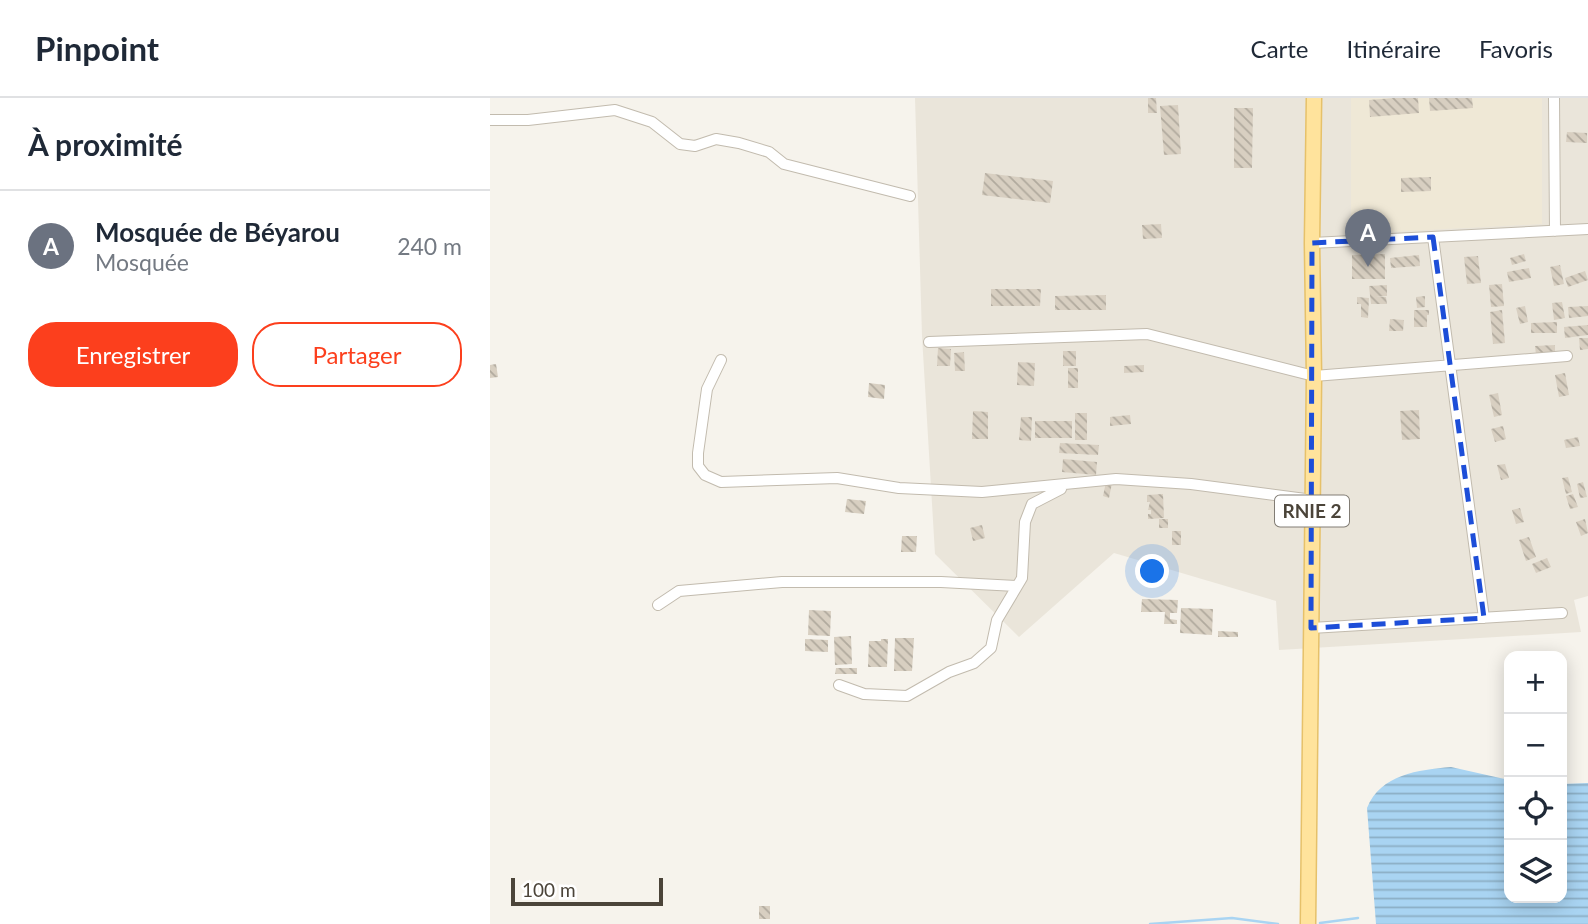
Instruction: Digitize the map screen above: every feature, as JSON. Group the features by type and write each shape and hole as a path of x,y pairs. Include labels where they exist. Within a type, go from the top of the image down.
{"main road":[{"name":"RNIE 2","path":"1308,924 1314,98"}],"street":[{"path":"1554,98 1555,231"},
{"path":"490,120 528,120 615,110 652,122 680,144 695,146 716,139 739,142 769,152 784,164 910,196"},
{"path":"1312,243 1588,229"},
{"path":"1433,237 1484,618"},
{"path":"929,342 1147,334 1314,376 1567,356"},
{"path":"721,360 707,389 698,453 698,466 705,475 721,482 837,478 899,488 982,492 1116,479 1191,484 1312,500"},
{"path":"839,685 863,694 907,696 948,672 974,663 991,648 997,620 1022,578 1024,522 1032,504 1052,492 1075,484"},
{"path":"658,605 679,591 782,582 941,582 1016,586"},
{"path":"1311,628 1562,613"}],"highlighted area":[{"path":"1433,237 1484,618 1311,628 1312,243"}],"shaded area":[{"path":"915,98 1588,98 1588,596 1574,600 1581,632 1279,650 1276,601 1114,553 1019,637 935,554 922,336"},
{"path":"1351,98 1542,98 1542,224 1351,234"}],"water":[{"path":"1451,767 1504,779 1504,903 1567,903 1567,784 1588,783 1588,924 1376,924 1367,808 1381,788 1391,781 1426,770"}],"building":[{"path":"1148,98 1156,98 1157,113 1148,113"},
{"path":"1418,98 1419,113 1370,117 1369,100"},
{"path":"1429,98 1472,98 1473,108 1430,111"},
{"path":"1178,105 1181,154 1164,155 1160,106"},
{"path":"1234,108 1253,108 1252,168 1234,168"},
{"path":"1567,132 1587,133 1587,143 1566,142"},
{"path":"985,173 1053,181 1050,203 982,195"},
{"path":"1431,177 1431,191 1401,192 1401,178"},
{"path":"1161,224 1162,238 1143,239 1142,225"},
{"path":"1385,254 1385,279 1352,279 1352,255"},
{"path":"1524,254 1526,261 1512,265 1510,258"},
{"path":"1419,255 1420,266 1391,268 1390,258"},
{"path":"1478,256 1481,283 1467,284 1464,257"},
{"path":"1560,265 1564,284 1554,286 1550,267"},
{"path":"1529,268 1531,278 1509,282 1507,272"},
{"path":"1585,271 1588,280 1568,287 1565,278"},
{"path":"1502,284 1504,306 1491,307 1489,285"},
{"path":"1387,285 1387,296 1376,296 1386,297 1387,304 1371,304 1369,286"},
{"path":"991,289 1041,289 1040,306 991,306"},
{"path":"1106,295 1106,310 1055,310 1055,296"},
{"path":"1425,296 1425,307 1417,308 1416,297"},
{"path":"1357,297 1369,298 1368,318 1361,317 1361,304 1357,304"},
{"path":"1562,302 1565,318 1554,320 1552,303"},
{"path":"1525,306 1528,322 1520,324 1516,308"},
{"path":"1588,306 1588,316 1569,318 1568,307"},
{"path":"1414,310 1429,310 1427,327 1414,327"},
{"path":"1502,310 1505,343 1493,344 1490,312"},
{"path":"1390,319 1404,320 1403,331 1389,331"},
{"path":"1557,322 1557,333 1531,333 1531,323"},
{"path":"1588,325 1588,335 1565,338 1564,327"},
{"path":"1579,338 1588,338 1588,349 1580,350"},
{"path":"1555,345 1555,354 1536,355 1535,346"},
{"path":"938,348 951,349 950,366 937,366"},
{"path":"1063,351 1076,351 1076,366 1063,366"},
{"path":"964,352 965,371 955,371 954,353"},
{"path":"1018,362 1035,363 1034,386 1017,385"},
{"path":"496,364 498,377 490,378 490,365"},
{"path":"1144,365 1144,372 1124,373 1124,366"},
{"path":"1068,368 1078,368 1078,388 1068,388"},
{"path":"1565,373 1569,395 1559,397 1555,375"},
{"path":"869,383 885,385 884,399 868,397"},
{"path":"1498,393 1502,415 1494,417 1489,395"},
{"path":"1419,410 1420,439 1402,440 1400,411"},
{"path":"973,411 988,412 988,439 972,439"},
{"path":"1075,413 1087,413 1087,440 1075,440"},
{"path":"1130,415 1131,424 1110,426 1110,417"},
{"path":"1021,417 1032,417 1031,441 1019,440"},
{"path":"1035,421 1072,421 1072,438 1035,438"},
{"path":"1503,426 1506,439 1495,442 1491,429"},
{"path":"1578,437 1580,446 1566,448 1564,440"},
{"path":"1060,443 1099,445 1098,455 1059,453"},
{"path":"1063,459 1097,462 1096,475 1062,472"},
{"path":"1505,464 1509,478 1501,480 1497,465"},
{"path":"1568,477 1572,492 1566,494 1562,478"},
{"path":"1106,482 1112,483 1109,498 1103,496"},
{"path":"1583,482 1587,497 1580,498 1577,484"},
{"path":"1163,494 1164,518 1148,519 1151,510 1148,510 1150,502 1147,502 1147,495"},
{"path":"1573,494 1578,507 1570,509 1566,496"},
{"path":"847,499 866,501 864,514 845,512"},
{"path":"1520,508 1524,522 1516,524 1512,510"},
{"path":"1159,519 1168,519 1168,528 1159,528"},
{"path":"1585,519 1588,533 1581,536 1576,522"},
{"path":"982,525 985,538 973,541 970,528"},
{"path":"1172,531 1181,531 1181,545 1172,545"},
{"path":"902,536 917,536 916,552 901,552"},
{"path":"1529,537 1536,557 1526,561 1519,540"},
{"path":"1547,558 1551,567 1536,573 1532,564"},
{"path":"1142,599 1178,600 1177,613 1170,613 1170,619 1177,620 1177,624 1164,624 1165,612 1141,612"},
{"path":"1181,608 1213,609 1212,635 1180,633"},
{"path":"809,610 831,611 830,636 808,635"},
{"path":"1218,631 1238,632 1238,637 1218,637"},
{"path":"851,636 852,664 835,665 834,637"},
{"path":"895,638 914,638 912,671 894,671"},
{"path":"805,639 828,640 828,652 805,651"},
{"path":"888,639 887,667 868,667 869,641"},
{"path":"836,668 857,668 857,674 835,674"},
{"path":"759,906 770,906 770,919 759,919"}],"waterway":[{"path":"1150,924 1232,918 1278,924"},
{"path":"1320,923 1358,918"}],"place":[{"name":"Mosquée de Béyarou","path":"1368,267"}]}
